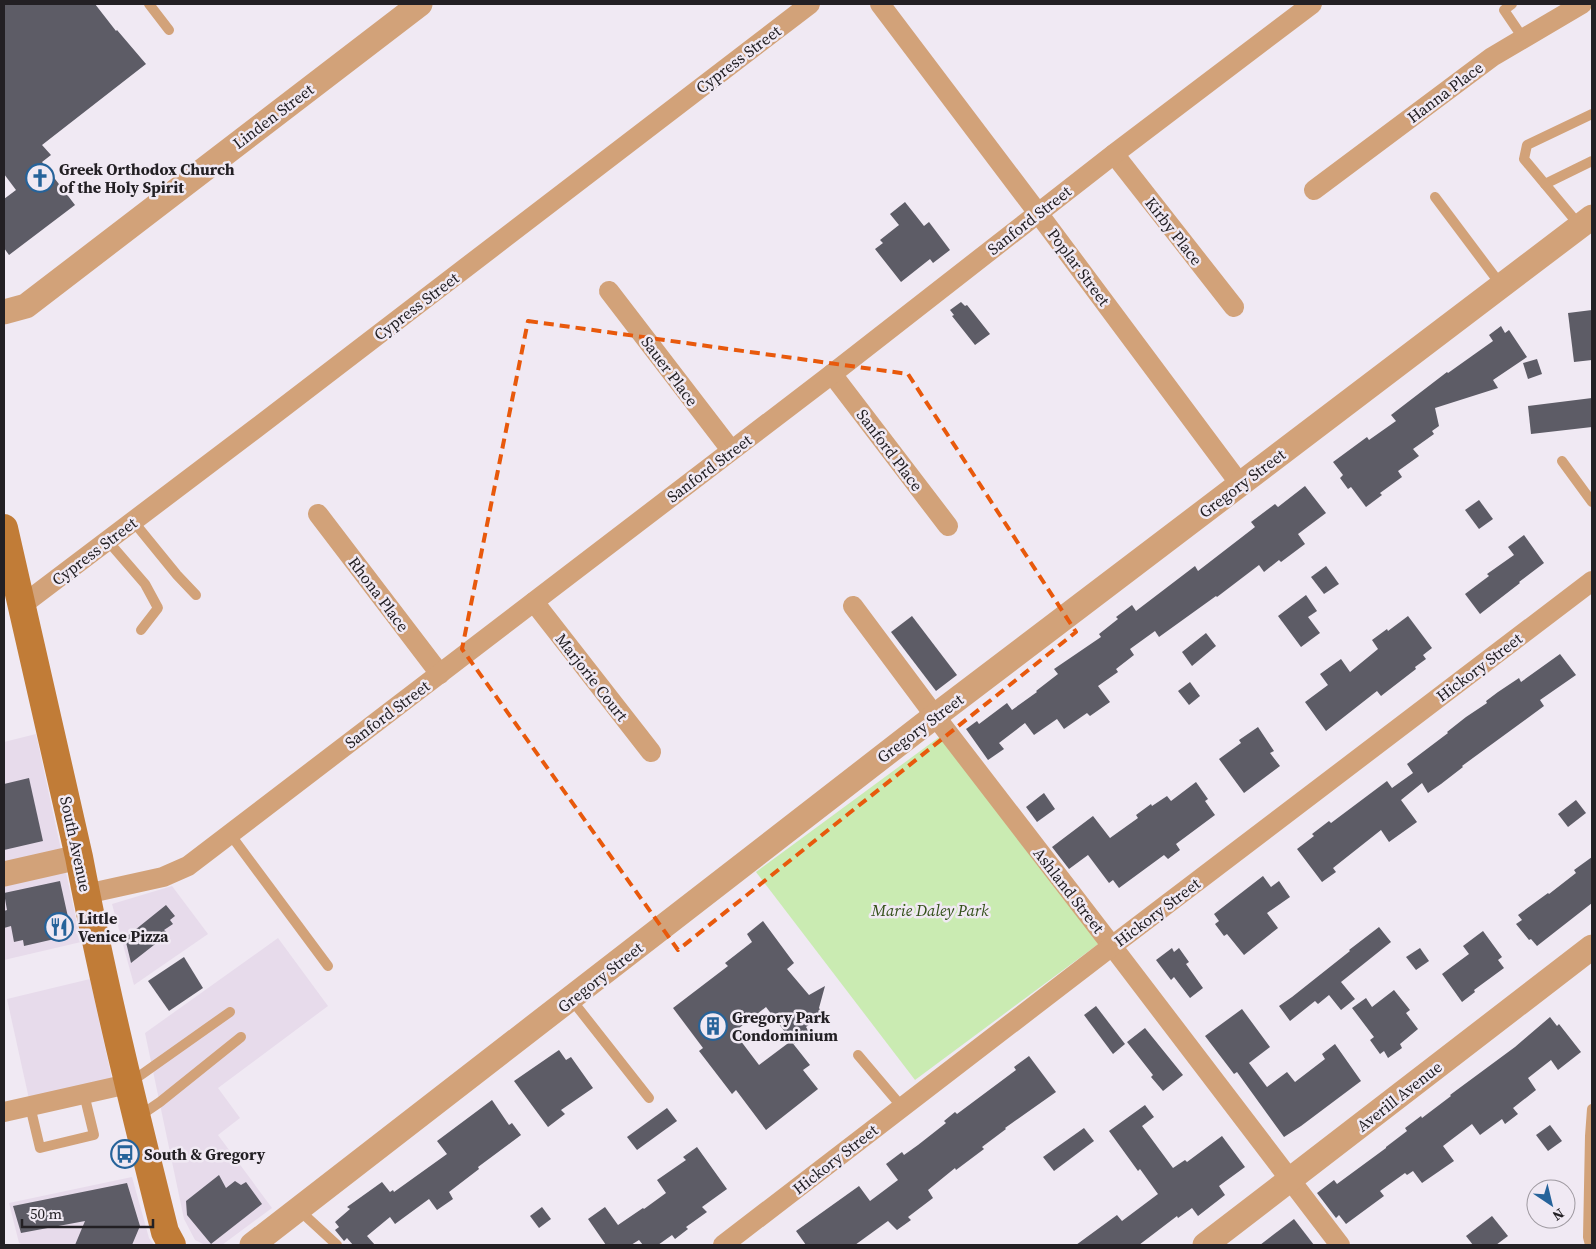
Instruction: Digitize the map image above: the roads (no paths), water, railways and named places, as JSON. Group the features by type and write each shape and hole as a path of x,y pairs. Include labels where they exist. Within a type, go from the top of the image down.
{"main road":[{"name":"South Avenue","path":"4,528 79,857 128,1084 165,1232 172,1245"}],"street":[{"name":"Linden Street","path":"4,312 26,306 420,4"},
{"name":"Cypress Street","path":"21,606 810,4"},
{"name":"Poplar Street","path":"880,4 1240,484"},
{"name":"Sanford Street","path":"86,894 144,882 177,872 188,866 1312,4"},
{"name":"Hanna Place","path":"1314,190 1492,57 1582,4"},
{"name":"Kirby Place","path":"1114,154 1234,307"},
{"name":"Gregory Street","path":"252,1245 935,716 1586,222"},
{"name":"Sauer Place","path":"609,291 731,450"},
{"name":"Sanford Place","path":"832,374 948,526"},
{"name":"Rhona Place","path":"318,514 440,674"},
{"name":"Hickory Street","path":"723,1245 1592,581"},
{"name":"Marjorie Court","path":"534,602 650,752"},
{"name":"Ashland Street","path":"854,606 935,716 1340,1245"},
{"path":"4,874 79,857"},
{"name":"Averill Avenue","path":"1205,1245 1592,947"},
{"path":"4,1112 128,1084"}],"lane":[{"path":"149,4 168,30"},
{"path":"1512,4 1504,10 1523,38"},
{"path":"1586,222 1545,184 1524,159 1527,145 1591,119"},
{"path":"1545,184 1592,161"},
{"path":"1435,197 1501,286"},
{"path":"1562,461 1592,502"},
{"path":"133,521 177,575 196,595"},
{"path":"107,540 145,584 158,608 141,630"},
{"path":"230,834 328,966"},
{"path":"571,999 649,1098"},
{"path":"128,1084 230,1012"},
{"path":"137,1118 242,1037"},
{"path":"858,1054 902,1107"},
{"path":"30,1106 40,1148 94,1136 84,1094"},
{"path":"1590,1245 1588,1237 1592,1109"},
{"path":"299,1209 337,1245"}],"place":[{"name":"Greek Orthodox Church of the Holy Spirit","path":"40,178"},
{"name":"Little Venice Pizza","path":"59,927"},
{"name":"Gregory Park Condominium","path":"713,1026"},
{"name":"South & Gregory","path":"125,1154"}],"park label":[{"name":"Marie Daley Park","path":"930,910"}]}
